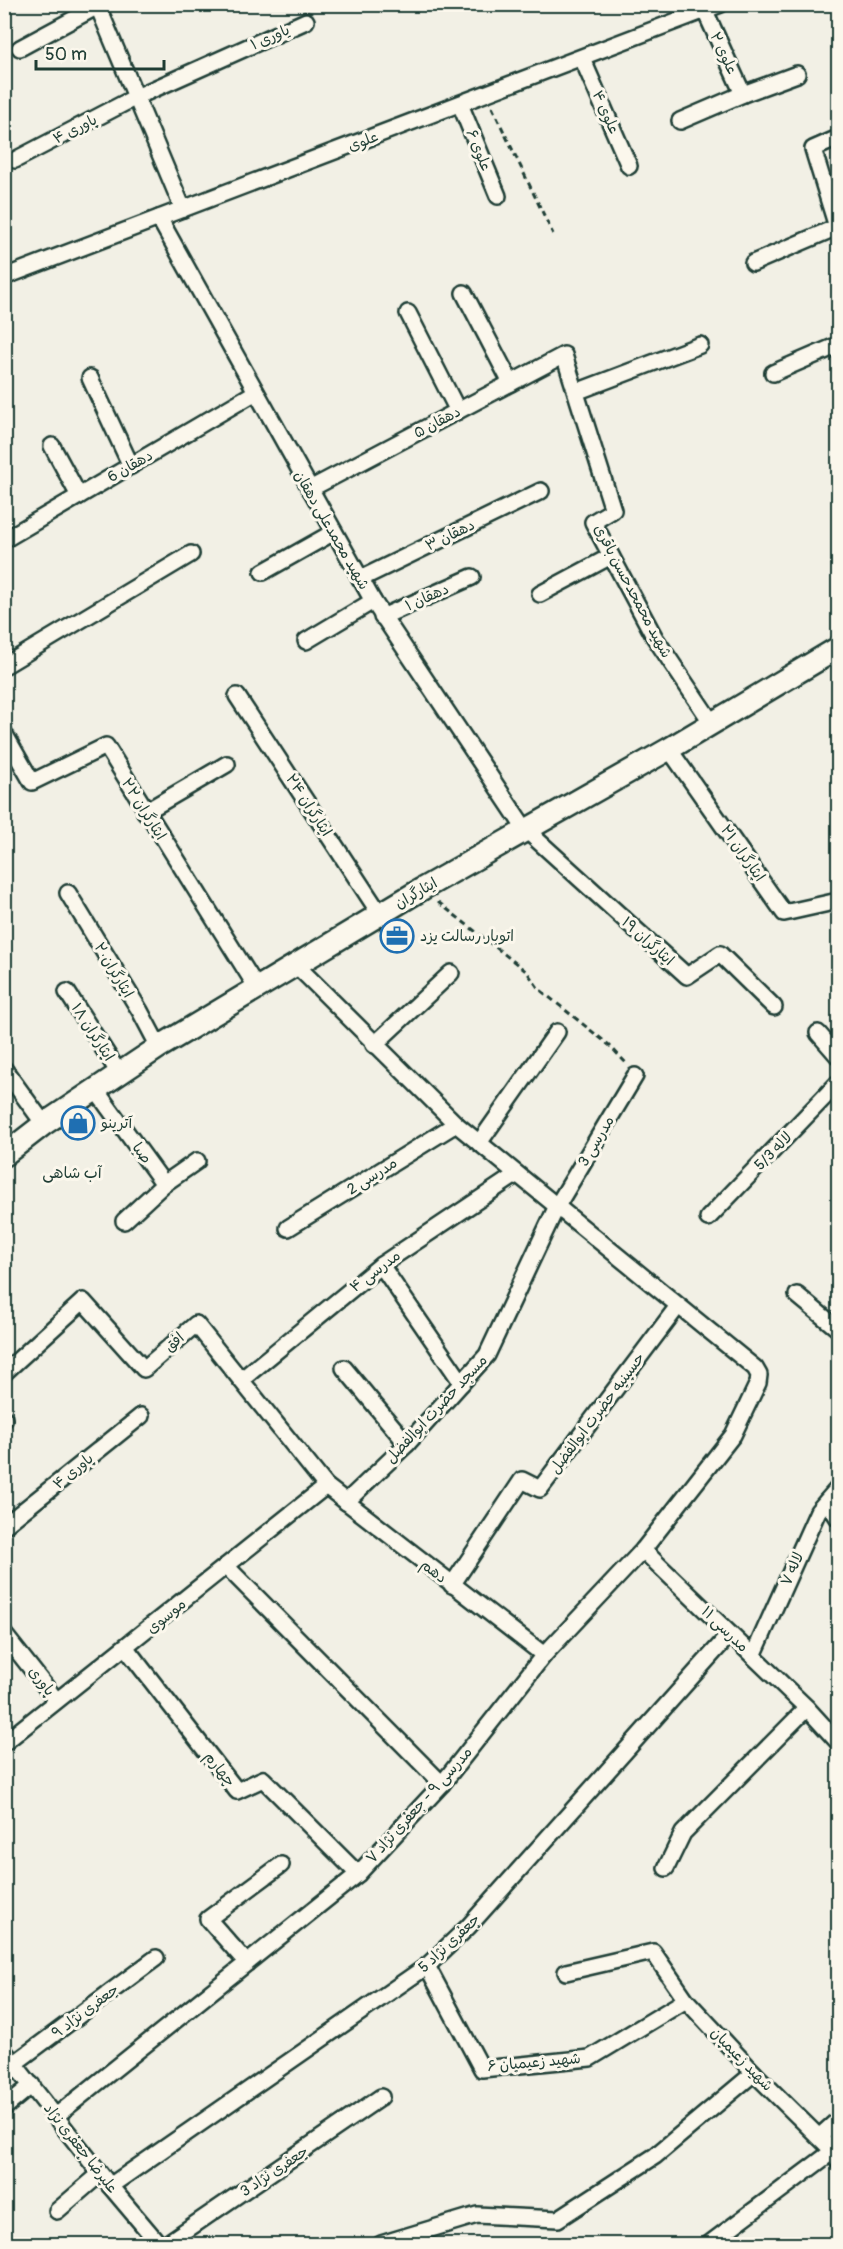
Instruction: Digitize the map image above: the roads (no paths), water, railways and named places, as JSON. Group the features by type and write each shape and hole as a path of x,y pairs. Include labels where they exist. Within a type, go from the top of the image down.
{"main road":[{"name":"ایثارگران","path":"4,1155 44,1124 159,1047 380,914 525,829 669,749 838,648"}],"street":[{"name":"علوی","path":"4,277 721,4"},
{"path":"20,48 98,5 183,209"},
{"name":"علوی ۲","path":"705,11 743,94"},
{"name":"یاوری ۱","path":"136,98 306,21"},
{"name":"علوی ۴","path":"582,58 629,166"},
{"path":"680,121 797,74"},
{"name":"یاوری ۴","path":"15,160 136,98"},
{"name":"علوی ۶","path":"460,104 498,196"},
{"path":"753,263 838,226 813,149 838,138"},
{"name":"شهید محمدعلی دهقان","path":"159,218 373,601 525,829"},
{"path":"464,293 511,383"},
{"path":"408,313 458,411"},
{"path":"576,392 700,345"},
{"path":"773,373 838,345"},
{"name":"دهقان ۵","path":"310,489 564,355"},
{"name":"شهید محمحدحسن باقری","path":"564,355 613,510 593,522 655,638 712,723"},
{"path":"90,378 130,466"},
{"name":"دهقان 6","path":"4,540 256,392"},
{"path":"52,446 79,496"},
{"name":"دهقان ۳","path":"360,579 541,491"},
{"path":"263,572 334,532"},
{"path":"4,666 191,554"},
{"path":"540,594 611,556"},
{"name":"دهقان ۱","path":"382,616 472,577"},
{"path":"306,640 373,601"},
{"name":"ایثارگران ۲۴","path":"237,696 380,914"},
{"name":"ایثارگران ۲۲","path":"4,733 32,782 106,746 145,812 257,988"},
{"name":"ایثارگران ۲۱","path":"669,749 784,913 838,901"},
{"path":"145,812 227,764"},
{"name":"ایثارگران ۱‍۹","path":"525,829 687,976 720,954 774,1007"},
{"name":"۲۰ایثارگران","path":"68,893 140,1011 159,1047"},
{"path":"296,965 456,1124 678,1306"},
{"path":"374,1045 451,973"},
{"name":"ایثارگران ۱۸","path":"67,992 119,1073"},
{"path":"478,1143 557,1032"},
{"path":"819,1033 838,1056"},
{"path":"4,1069 44,1124"},
{"name":"مدرسی 3","path":"557,1206 634,1076"},
{"name":"لاله 5/3","path":"708,1218 838,1083"},
{"name":"صبا","path":"95,1089 164,1184"},
{"name":"مدرسی 2","path":"288,1228 456,1124"},
{"path":"124,1221 164,1184 197,1161"},
{"name":"مدرسی ۴","path":"241,1380 381,1264 517,1174"},
{"name":"مسجد حضرت ابوالفضل","path":"345,1502 407,1444 487,1356 557,1206"},
{"path":"381,1264 462,1383"},
{"path":"797,1295 838,1329"},
{"name":"افق","path":"4,1373 83,1301 144,1369 196,1324 326,1486"},
{"name":"مدرسی ۹ - جعفری نژاد ۷","path":"56,2116 358,1874 442,1785 544,1655 643,1550 732,1435 758,1383 759,1375 755,1368 678,1306"},
{"name":"حسینیه حضرت ابوالفضل","path":"452,1585 522,1480 540,1489 678,1306"},
{"path":"344,1368 407,1444"},
{"name":"یاوری ۴","path":"4,1526 141,1416"},
{"name":"دهم","path":"326,1486 544,1655"},
{"name":"موسوی","path":"4,1743 56,1700 126,1648 326,1486"},
{"name":"لاله ۷","path":"753,1656 818,1511 838,1488"},
{"path":"827,1501 838,1518"},
{"name":"مدرسی ۱۱","path":"643,1550 807,1708 838,1742"},
{"path":"226,1566 442,1785"},
{"name":"یاوری","path":"4,1634 56,1700"},
{"name":"جعفری نژاد 5","path":"110,2186 427,1965 468,1927 730,1634"},
{"name":"چهارم","path":"126,1648 237,1791 262,1779 358,1874"},
{"path":"666,1868 682,1833 807,1708"},
{"path":"247,1963 208,1918 281,1865"},
{"name":"شهید زعیمیان","path":"566,1972 652,1952 686,2000 836,2156"},
{"name":"جعفری نژاد ۹","path":"15,2063 156,1958"},
{"name":"شهید زعیمیان ۶","path":"427,1965 482,2069 590,2058 686,2000"},
{"name":"علیرضا جعفری نژاد","path":"4,2051 100,2174 159,2244"},
{"path":"381,2244 477,2215 558,2218 655,2156 754,2073"},
{"path":"4,2108 32,2085"},
{"name":"جعفری نژاد 3","path":"166,2244 381,2097"},
{"path":"819,2137 838,2120"},
{"path":"708,2244 836,2156"},
{"path":"57,2211 100,2174"}],"place":[{"name":"اتوبار رسالت یزد","path":"397,936"},
{"name":"آترینو","path":"78,1123"}],"district":[{"name":"آب شاهی","path":"72,1172"}]}
